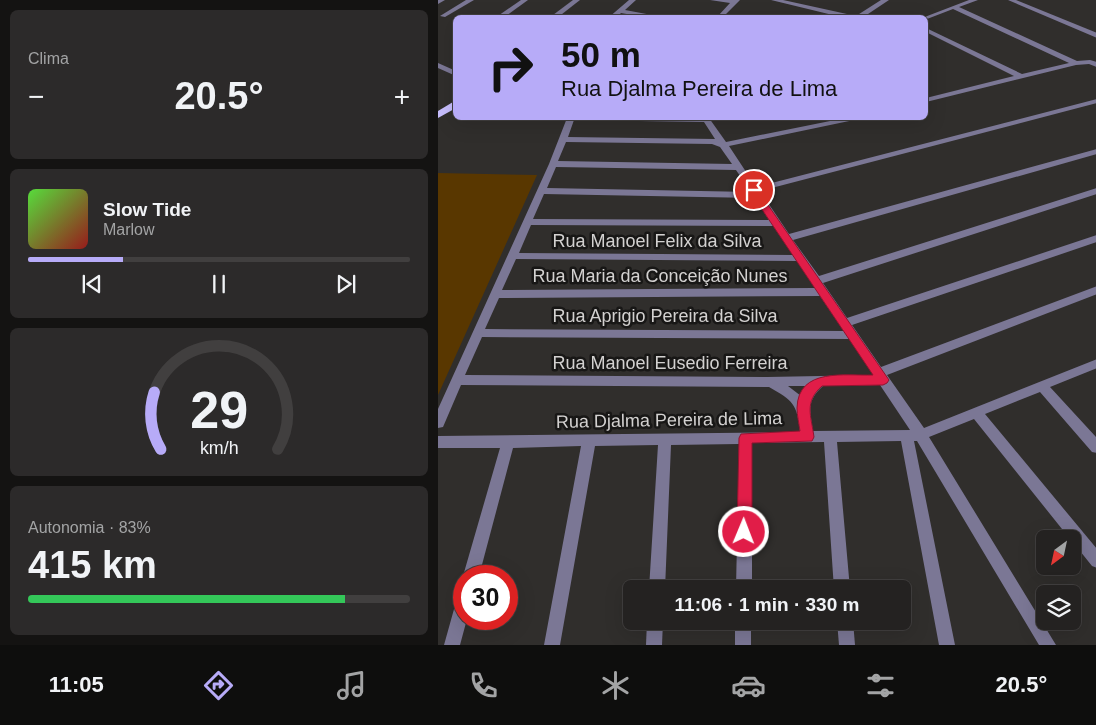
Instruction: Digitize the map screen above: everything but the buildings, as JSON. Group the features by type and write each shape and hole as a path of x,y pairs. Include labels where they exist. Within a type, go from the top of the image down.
{"main road":[{"path":"438,116 453,106"}],"street":[{"path":"438,2 442,0"},
{"path":"443,16 471,0"},
{"path":"502,15 525,0"},
{"path":"556,15 577,0"},
{"path":"615,15 633,0"},
{"path":"713,0 736,1"},
{"path":"774,0 843,15"},
{"path":"860,15 872,4 886,0"},
{"path":"928,17 975,0"},
{"path":"1012,0 1096,36"},
{"path":"722,15 736,1"},
{"path":"953,8 1076,63"},
{"path":"620,11 646,15"},
{"path":"928,31 1022,77"},
{"path":"928,100 1076,63 1090,62 1096,65"},
{"path":"438,65 453,72"},
{"path":"540,191 755,193 1096,101"},
{"path":"438,423 528,222 570,120"},
{"path":"707,120 881,377 914,435 1048,645"},
{"path":"564,139 713,141 724,145 844,120"},
{"path":"787,238 1096,151"},
{"path":"553,164 738,167"},
{"path":"816,281 1096,191"},
{"path":"528,222 777,223"},
{"path":"845,323 1096,238"},
{"name":"Rua Manoel Felix da Silva","path":"512,256 800,258"},
{"name":"Rua Manoel Eusedio Ferreira","path":"458,380 771,382 881,377 1096,290"},
{"name":"Rua Maria da Conceição Nunes","path":"496,294 824,292"},
{"name":"Rua Aprigio Pereira da Silva","path":"477,333 853,334"},
{"name":"Rua Djalma Pereira de Lima","path":"438,442 914,435 976,412 1096,362"},
{"path":"807,437 805,397 809,390 820,381"},
{"path":"771,382 793,395 804,407"},
{"path":"1042,385 1096,448"},
{"path":"976,412 1096,561"},
{"path":"914,435 946,645"},
{"path":"830,436 841,580"},
{"path":"744,580 746,438"},
{"path":"657,580 665,439"},
{"path":"552,645 589,441"},
{"path":"474,565 508,442"},
{"path":"452,645 456,630"},
{"path":"654,645 655,630"},
{"path":"743,630 743,645"},
{"path":"846,630 847,645"}],"shaded area":[{"path":"438,173 537,175 438,395"}],"route":[{"path":"744,532 746,438 807,437 805,397 809,390 820,381 883,380 754,190"}]}
